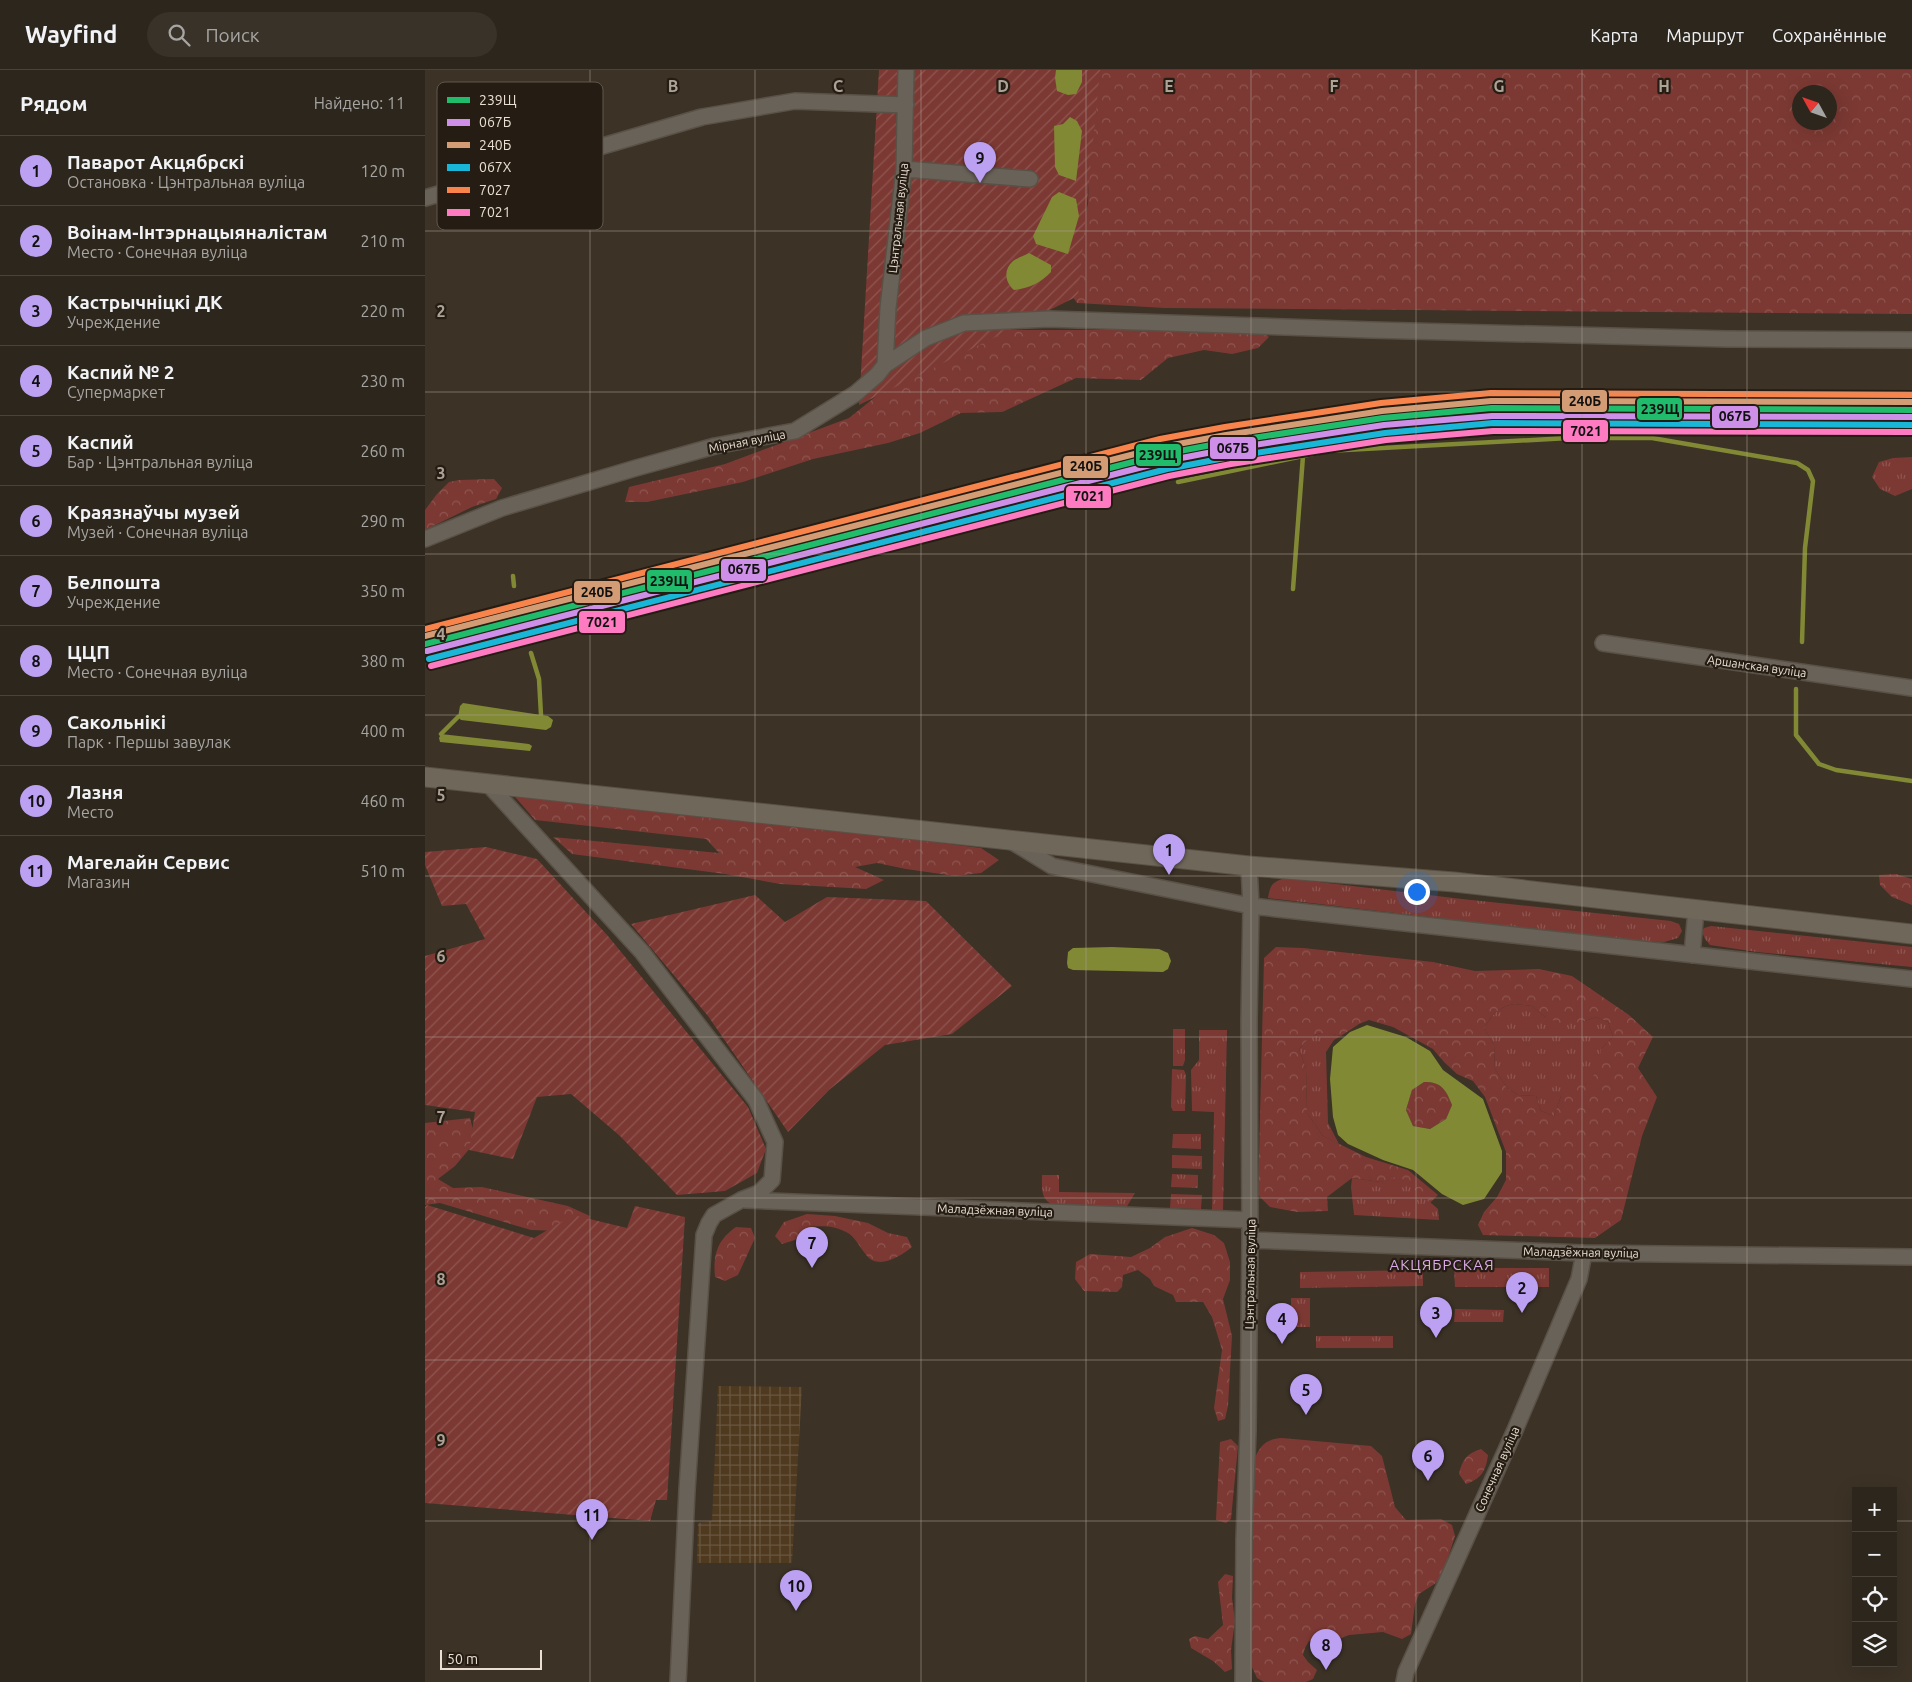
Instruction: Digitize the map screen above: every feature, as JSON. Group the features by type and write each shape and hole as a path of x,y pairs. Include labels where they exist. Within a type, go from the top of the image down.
{"main road":[{"path":"425,777 1249,866 1454,882 1912,934"}],"street":[{"name":"Цэнтральная вуліца","path":"885,365 888,308 904,169 906,70"},
{"path":"603,146 702,117 795,101 906,105"},
{"path":"904,169 1030,179"},
{"path":"425,198 437,194"},
{"name":"Мірная вуліца","path":"425,539 502,508 636,468 715,446 795,431 855,394 877,375 885,365 926,338 963,323 1049,319 1371,330 1728,339 1912,340"},
{"name":"Аршанская вуліца","path":"1603,643 1912,688"},
{"path":"487,784 642,952 756,1100 775,1142 772,1180 759,1193 741,1200 714,1215 704,1235 687,1490 678,1682"},
{"path":"1010,841 1052,866 1251,906 1912,979"},
{"name":"Цэнтральная вуліца","path":"1243,1682 1243,1539 1248,1422 1251,1240 1249,1021 1251,906 1249,866"},
{"path":"1692,955 1697,910"},
{"path":"772,1180 789,1203"},
{"name":"Маладзёжная вуліца","path":"741,1200 1250,1220"},
{"name":"Маладзёжная вуліца","path":"1251,1240 1584,1253 1912,1257"},
{"name":"Сонечная вуліца","path":"1404,1682 1406,1672 1515,1430 1579,1279 1584,1253"}],"shaded area":[{"path":"1056,70 1082,70 1082,82 1076,94 1068,95 1057,91"},
{"path":"1070,117 1077,121 1082,131 1076,181 1059,175 1055,167 1054,126 1063,124"},
{"path":"1059,192 1076,199 1079,216 1068,254 1036,244 1033,236 1052,197"},
{"path":"1029,253 1051,265 1051,272 1034,284 1014,290 1007,280 1008,268 1013,261"},
{"path":"463,703 548,716 553,720 551,727 546,730 461,720 458,717 460,706"},
{"path":"441,734 529,744 532,746 530,751 440,742"},
{"path":"1073,948 1159,949 1168,953 1171,961 1168,969 1163,972 1073,970 1068,968 1068,952"},
{"path":"1367,1025 1406,1037 1430,1051 1443,1070 1483,1099 1502,1151 1502,1172 1484,1199 1463,1205 1442,1194 1413,1170 1383,1160 1348,1144 1338,1135 1333,1117 1330,1079 1333,1047 1350,1032","holes":["1424,1082 1430,1082 1443,1088 1452,1105 1446,1119 1430,1129 1413,1126 1406,1110 1412,1090"]},
{"path":"718,1386 802,1387 792,1563 697,1563 698,1523 712,1521"}],"green space":[{"path":"879,70 1100,70 1078,296 859,405"},
{"path":"1095,70 1912,70 1912,314 1165,308 1077,303 1065,286 1088,204 1092,75"},
{"path":"977,330 1261,330 1269,337 1258,348 1232,354 1204,350 1168,358 1141,380 1076,378 1002,412 961,413 920,433 888,443 813,459 743,482 647,502 625,502 629,487 725,464 849,418 889,386"},
{"path":"1912,457 1912,489 1895,496 1880,489 1872,477 1879,462 1893,458"},
{"path":"494,479 502,488 496,499 472,507 425,530 425,510 449,482"},
{"path":"511,792 649,806 981,848 999,860 981,873 955,876 877,863 855,867 884,880 866,889 780,884 725,874 572,854 553,837 719,853 706,839 535,820"},
{"path":"486,847 537,859 608,936 748,1107 766,1149 757,1173 725,1191 677,1195 620,1136 571,1094 537,1097 513,1159 469,1150 475,1112 425,1105 425,956 485,939 466,904 442,906 425,865 425,852"},
{"path":"1896,874 1912,879 1912,905 1892,897 1880,885 1879,875"},
{"path":"1282,879 1671,921 1679,924 1682,931 1678,938 1664,942 1635,941 1268,898 1272,886 1275,882"},
{"path":"755,895 785,922 827,897 926,901 1012,986 952,1034 885,1045 829,1090 788,1132 708,1016 631,924"},
{"path":"1711,926 1912,947 1912,967 1757,952 1710,945 1702,932 1704,928"},
{"path":"1276,947 1303,948 1433,962 1475,971 1539,969 1572,976 1629,1015 1653,1037 1638,1068 1657,1097 1642,1136 1621,1220 1595,1238 1483,1235 1478,1225 1484,1212 1497,1197 1506,1180 1506,1152 1485,1097 1473,1081 1457,1074 1433,1049 1393,1027 1369,1020 1341,1036 1327,1033 1317,1034 1299,1049 1306,1069 1307,1113 1323,1136 1366,1157 1408,1170 1438,1195 1430,1203 1399,1176 1381,1182 1352,1178 1327,1197 1328,1211 1297,1212 1270,1207 1258,1195 1264,958","holes":["1514,1004 1532,1006 1545,1017 1562,1024 1582,1022 1596,1017 1608,1022 1613,1037 1601,1049 1600,1068 1585,1085 1570,1082 1561,1096 1554,1116 1541,1111 1536,1096 1518,1095 1506,1087 1495,1069 1494,1045 1484,1028 1493,1015 1504,1007"]},
{"path":"1514,1004 1532,1006 1545,1017 1582,1022 1596,1017 1608,1022 1613,1037 1601,1049 1601,1068 1585,1085 1561,1096 1554,1116 1541,1111 1536,1096 1518,1095 1506,1087 1495,1069 1494,1045 1484,1028 1496,1012"},
{"path":"1173,1029 1185,1029 1185,1060 1183,1066 1173,1066"},
{"path":"1199,1030 1227,1030 1223,1211 1212,1211 1214,1112 1192,1111 1191,1070 1199,1060"},
{"path":"1325,1032 1341,1036 1334,1040 1326,1052 1328,1123 1339,1144 1323,1136 1307,1113 1306,1069 1299,1049 1311,1036"},
{"path":"1172,1069 1184,1070 1186,1075 1185,1111 1173,1111 1171,1107"},
{"path":"1424,1082 1435,1083 1443,1088 1452,1105 1446,1119 1430,1129 1413,1126 1406,1110 1412,1090"},
{"path":"470,1118 476,1141 455,1166 438,1179 453,1188 482,1187 568,1206 590,1216 586,1232 531,1230 440,1203 425,1205 425,1123"},
{"path":"1173,1134 1201,1134 1201,1149 1172,1148"},
{"path":"1172,1155 1202,1156 1202,1169 1172,1168"},
{"path":"1172,1174 1198,1175 1198,1188 1171,1187"},
{"path":"1042,1175 1059,1175 1059,1192 1135,1193 1126,1208 1054,1205 1049,1203 1044,1197"},
{"path":"1399,1175 1438,1209 1439,1220 1354,1215 1352,1178 1381,1182"},
{"path":"1171,1194 1202,1195 1201,1209 1170,1208"},
{"path":"427,1205 534,1238 573,1215 627,1228 635,1206 685,1217 667,1500 656,1500 650,1521 425,1503 425,1207"},
{"path":"807,1214 835,1216 868,1223 888,1233 907,1237 912,1247 890,1260 878,1262 867,1256 849,1234 836,1228 822,1226 808,1227 795,1240 782,1244 775,1236 784,1222"},
{"path":"736,1227 751,1228 755,1238 738,1275 725,1281 715,1277 716,1255 724,1237"},
{"path":"1192,1228 1214,1235 1224,1243 1230,1262 1230,1280 1223,1299 1232,1336 1228,1406 1225,1419 1218,1421 1214,1408 1222,1350 1212,1317 1203,1302 1176,1302 1173,1295 1154,1286 1150,1279 1138,1270 1123,1275 1122,1287 1117,1292 1084,1291 1075,1279 1076,1262 1090,1254 1131,1257 1150,1248 1165,1237"},
{"path":"1454,1268 1549,1268 1549,1287 1455,1287"},
{"path":"1423,1270 1423,1286 1300,1288 1300,1272"},
{"path":"1291,1298 1310,1298 1310,1327 1291,1327"},
{"path":"1455,1309 1504,1310 1503,1322 1454,1322"},
{"path":"1316,1336 1393,1336 1393,1348 1316,1348"},
{"path":"1282,1438 1371,1446 1382,1456 1395,1507 1406,1520 1441,1519 1452,1525 1455,1536 1442,1576 1436,1583 1419,1594 1415,1604 1411,1634 1402,1639 1383,1632 1349,1635 1333,1641 1309,1641 1303,1655 1317,1670 1313,1679 1306,1682 1264,1682 1257,1678 1250,1663 1254,1460 1264,1444 1268,1441"},
{"path":"1231,1439 1238,1446 1231,1519 1226,1523 1216,1520 1220,1442"},
{"path":"1481,1449 1488,1455 1486,1466 1479,1477 1466,1484 1459,1474 1462,1465 1469,1455"},
{"path":"1225,1574 1233,1576 1232,1598 1235,1621 1231,1650 1232,1669 1225,1672 1213,1661 1191,1648 1189,1639 1195,1636 1208,1639 1223,1625 1218,1582"}],"waterway":[{"path":"1178,482 1327,451 1569,438 1652,438 1797,463 1808,470 1813,481 1805,548 1802,642"},
{"path":"1293,589 1303,456"},
{"path":"513,576 514,586"},
{"path":"531,653 539,679 541,715"},
{"path":"1796,689 1796,735 1819,764 1836,770 1912,781"},
{"path":"441,734 458,717"}],"transit line":[{"name":"7027","path":"425,629 1160,439 1225,427 1381,403 1491,393 1912,395"},
{"name":"240Б","path":"425,636 1162,447 1226,435 1382,411 1491,401 1912,402"},
{"name":"239Щ","path":"425,644 1164,454 1227,442 1383,418 1492,408 1912,410"},
{"name":"067Б","path":"427,651 1166,461 1228,449 1384,425 1492,416 1912,417"},
{"name":"067Х","path":"429,659 1167,469 1230,457 1385,433 1493,423 1912,425"},
{"name":"7021","path":"431,666 1169,476 1231,464 1386,440 1493,431 1912,432"}],"place":[{"name":"Сакольнікі","path":"980,183"},
{"name":"Паварот Акцябрскі","path":"1169,875"},
{"name":"Белпошта","path":"812,1268"},
{"name":"Воінам-Інтэрнацыяналістам","path":"1522,1313"},
{"name":"Кастрычніцкі ДК","path":"1436,1338"},
{"name":"Каспий № 2","path":"1282,1344"},
{"name":"Каспий","path":"1306,1415"},
{"name":"Краязнаўчы музей","path":"1428,1481"},
{"name":"Магелайн Сервис","path":"592,1540"},
{"name":"Лазня","path":"796,1611"},
{"name":"ЦЦП","path":"1326,1670"}],"district":[{"name":"АКЦЯБРСКАЯ","path":"1442,1264"}]}
